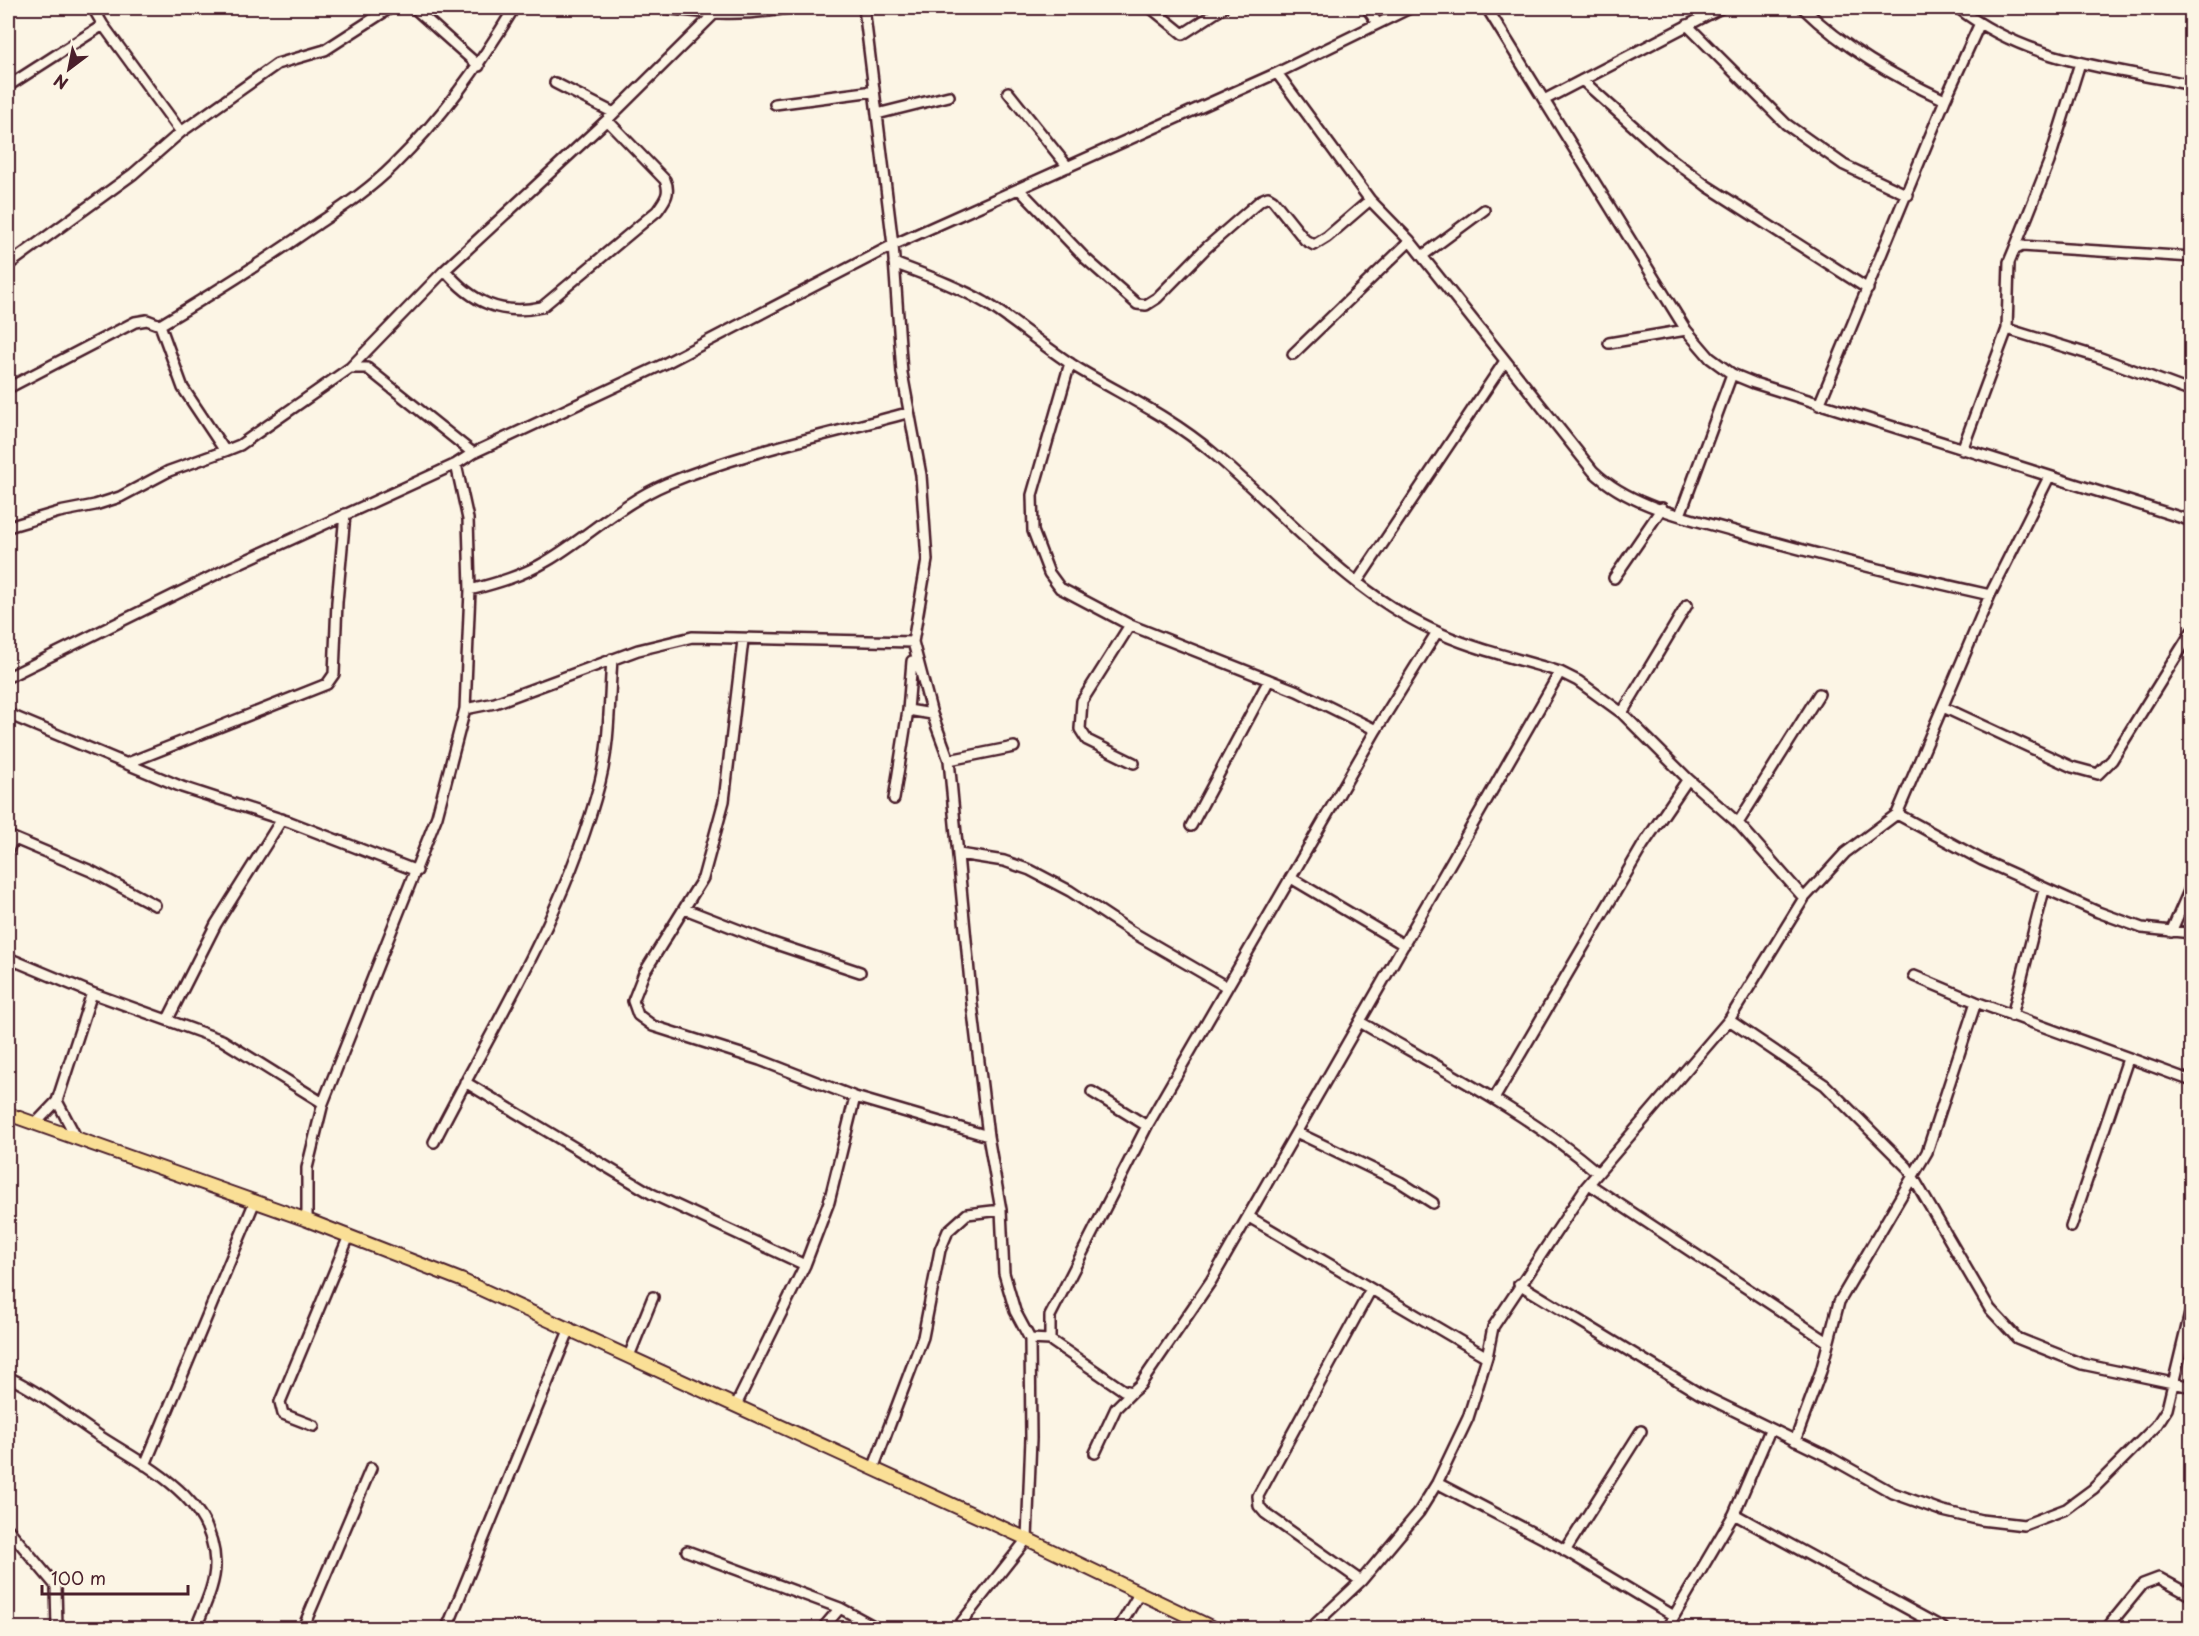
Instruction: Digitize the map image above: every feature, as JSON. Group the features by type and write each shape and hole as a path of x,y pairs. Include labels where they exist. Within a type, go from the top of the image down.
{"main road":[{"path":"8,1114 307,1220 461,1280 1027,1539 1213,1629"}],"street":[{"path":"93,8 102,25 181,132"},
{"path":"8,265 133,174 181,132 277,63 332,47 390,8"},
{"path":"414,8 479,66"},
{"path":"160,325 267,260 357,196 392,168 431,127 479,66 514,8"},
{"path":"664,8 713,15 747,15 788,8"},
{"path":"864,8 893,245 902,373 907,413 921,475 927,560 914,642 932,714 949,760 972,1005 988,1136 1001,1210 1004,1273 1015,1311 1030,1339 1031,1438 1027,1539 957,1629"},
{"path":"1151,8 1183,34 1223,8"},
{"path":"1367,8 1377,24"},
{"path":"8,677 117,621 456,464 473,453 664,364 893,245 1277,73 1410,8"},
{"path":"1487,8 1686,330 1710,358 1732,374 1820,405 2192,521"},
{"path":"1544,100 1721,8"},
{"path":"1803,8 1823,27 1866,58 1906,82 1945,100"},
{"path":"1958,8 2014,42 2105,70 2192,85"},
{"path":"8,527 95,506 120,497 170,471 240,445 350,368 445,270 611,117 713,15"},
{"path":"1820,405 1945,100 1980,23"},
{"path":"8,86 102,25"},
{"path":"1687,25 1786,124 1844,165 1908,195"},
{"path":"1962,450 2007,329 2009,262 2049,162 2080,63"},
{"path":"1277,73 1370,200 1410,241 1593,471 1609,486 1680,515 1832,560 1990,595"},
{"path":"1582,80 1661,151 1707,186 1868,289"},
{"path":"445,270 459,288 486,305 517,310 542,307 657,211 665,200 669,189 665,180 611,117 555,83"},
{"path":"775,104 874,91"},
{"path":"1008,92 1068,167"},
{"path":"877,114 949,96"},
{"path":"1019,189 1086,259 1137,304 1146,305 1157,298 1206,248 1261,200 1268,197 1273,200 1305,240 1314,245 1320,243 1370,200"},
{"path":"1422,256 1484,210"},
{"path":"1293,354 1410,241"},
{"path":"2014,250 2022,246 2192,257"},
{"path":"894,263 953,286 986,303 1070,363 1159,412 1213,453 1258,496 1358,582 1393,607 1437,632 1560,672 1578,681 1622,713 1688,779 1738,823 1804,898"},
{"path":"8,388 135,322 147,320 160,325 183,388 225,451"},
{"path":"2007,329 2098,357 2192,392"},
{"path":"1610,343 1686,330"},
{"path":"1358,582 1505,361"},
{"path":"1070,363 1032,495 1032,531 1049,573 1060,588 1130,625 1269,680 1376,730"},
{"path":"350,368 367,368 473,453"},
{"path":"1680,515 1732,374"},
{"path":"470,590 511,579 548,560 580,537 664,485 732,461 907,413"},
{"path":"307,1220 307,1168 323,1104 437,816 465,709 470,590 468,519 456,464"},
{"path":"1311,1629 1361,1581 1419,1512 1437,1483 1468,1418 1487,1357 1493,1327 1589,1184 1729,1020 1804,898 1845,853 1897,814 1990,595 2049,477"},
{"path":"1614,578 1662,508"},
{"path":"128,763 327,684 334,674 337,602 345,514"},
{"path":"1622,713 1687,605"},
{"path":"1130,625 1082,700 1080,729 1087,740 1134,763"},
{"path":"1942,707 2072,767 2098,774 2112,760 2192,631"},
{"path":"1050,1341 1050,1316 1147,1126 1376,730 1437,632"},
{"path":"465,709 495,703 612,659 692,637 742,640 914,642"},
{"path":"742,640 724,801 703,878 644,973 633,1001 638,1016 653,1026 760,1060 855,1098 988,1136"},
{"path":"434,1142 534,958 560,900 600,781 608,726 612,659"},
{"path":"894,799 908,710 912,661"},
{"path":"1095,1454 1116,1408 1140,1385 1211,1281 1298,1133 1560,672"},
{"path":"1191,826 1269,680"},
{"path":"1738,823 1819,694"},
{"path":"908,710 932,714"},
{"path":"8,714 182,787 282,819 417,871"},
{"path":"949,760 1014,747"},
{"path":"1494,1099 1643,845 1688,779"},
{"path":"1897,814 1927,832 2044,890 2142,928 2192,933"},
{"path":"168,1019 216,924 282,819"},
{"path":"8,850 10,837 91,871 155,905"},
{"path":"959,854 1004,861 1030,870 1070,891 1132,932 1227,987"},
{"path":"1291,878 1404,945"},
{"path":"2171,932 2192,884"},
{"path":"2012,1016 2044,890"},
{"path":"685,909 770,942 860,972"},
{"path":"8,958 92,993 168,1019 246,1053 323,1104"},
{"path":"1914,976 2012,1016 2192,1081"},
{"path":"36,1123 57,1101 92,993"},
{"path":"1795,1441 1821,1371 1839,1302 1928,1152 1976,1002"},
{"path":"1729,1020 1826,1086 1907,1167 1990,1309 2018,1338 2082,1364 2192,1387"},
{"path":"1360,1022 1494,1099 1554,1138 1598,1173"},
{"path":"2071,1227 2128,1059"},
{"path":"465,1082 652,1194 805,1265"},
{"path":"1092,1092 1147,1126"},
{"path":"736,1405 805,1265 830,1203 855,1098"},
{"path":"57,1101 76,1137"},
{"path":"1298,1133 1400,1182 1433,1203"},
{"path":"1589,1184 1828,1342"},
{"path":"145,1465 255,1201"},
{"path":"873,1469 923,1337 940,1250 948,1231 967,1214 1001,1210"},
{"path":"1249,1216 1487,1357"},
{"path":"314,1426 283,1414 280,1402 349,1236"},
{"path":"1520,1284 1636,1357 1770,1430 1893,1493 1943,1511 1981,1520 2024,1525 2066,1509 2115,1469 2156,1426 2167,1409 2192,1305"},
{"path":"1361,1581 1265,1514 1259,1506 1258,1496 1371,1289"},
{"path":"629,1356 653,1297"},
{"path":"447,1629 570,1328"},
{"path":"1030,1339 1050,1341 1123,1390 1132,1392"},
{"path":"8,1377 145,1465 180,1489 198,1507 210,1533 215,1564 208,1596 195,1629"},
{"path":"1667,1629 1734,1514 1770,1430"},
{"path":"1565,1551 1641,1431"},
{"path":"303,1629 371,1468"},
{"path":"1437,1483 1565,1551 1674,1616"},
{"path":"1734,1514 1943,1629"},
{"path":"8,1529 56,1586 57,1629"},
{"path":"687,1551 840,1608 877,1629"},
{"path":"2107,1629 2143,1584 2159,1578 2192,1596"},
{"path":"1119,1629 1139,1594"},
{"path":"823,1629 840,1608"}]}
